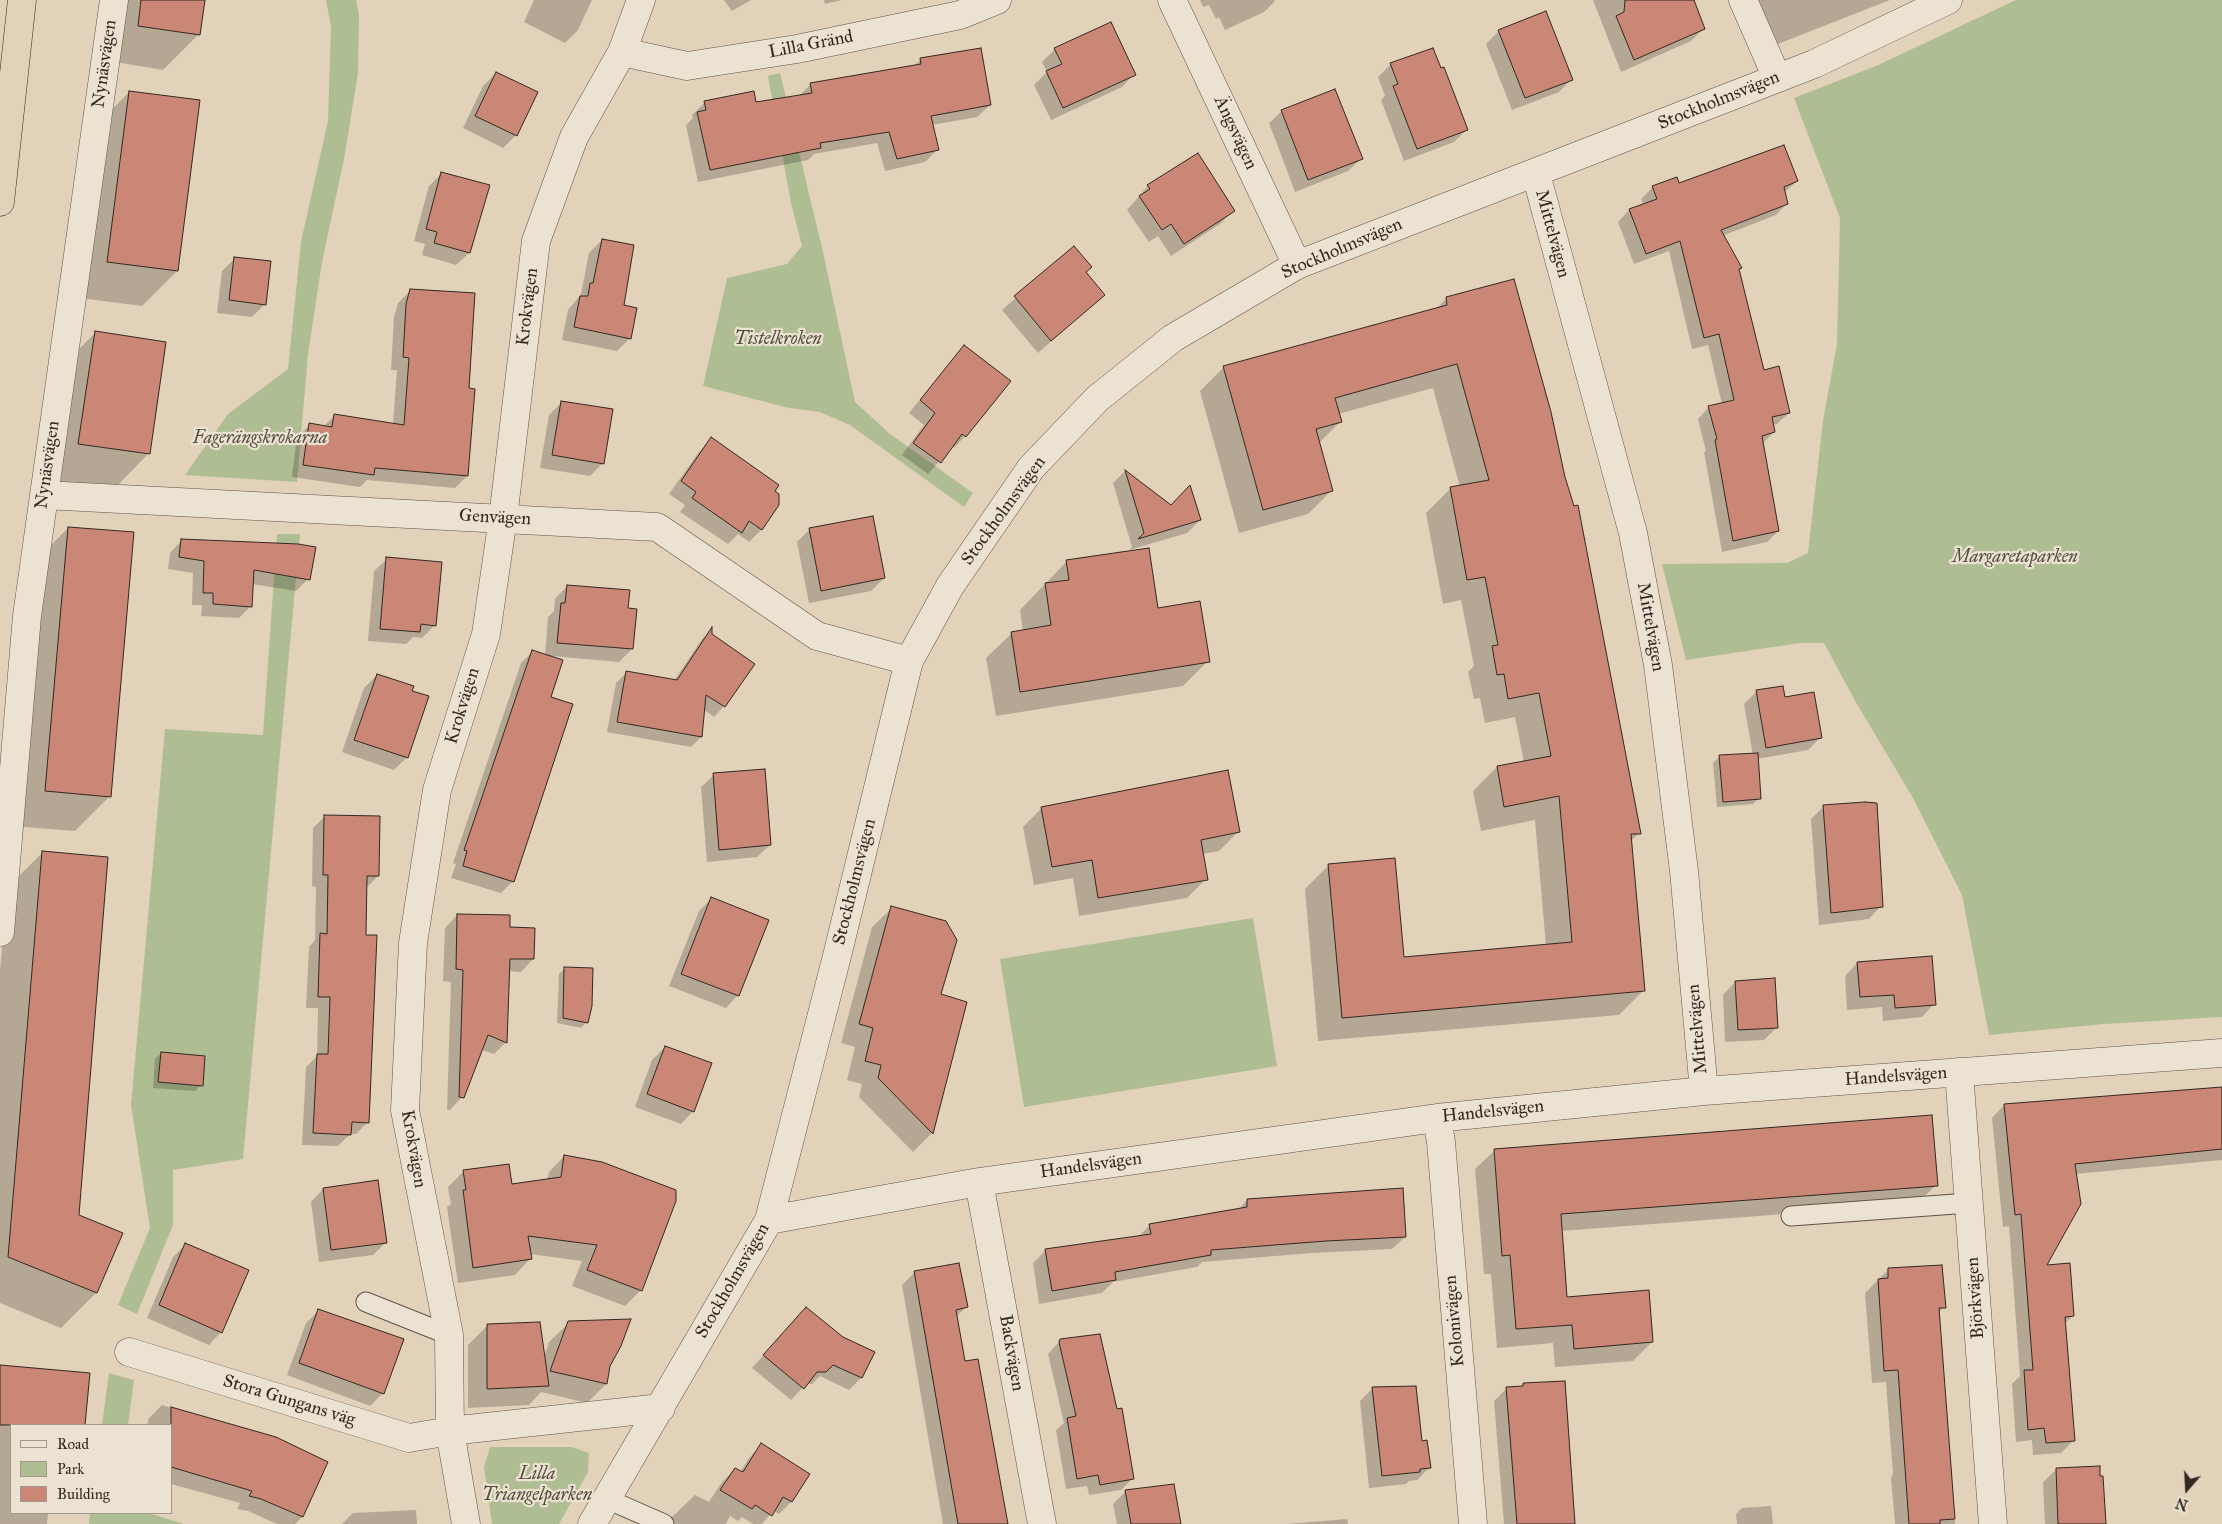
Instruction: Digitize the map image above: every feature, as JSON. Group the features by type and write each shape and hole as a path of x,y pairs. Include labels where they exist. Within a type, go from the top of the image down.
{"highway":[{"path":"0,202 22,0"}],"street":[{"name":"Nynäsvägen","path":"0,932 27,616 114,0"},
{"name":"Krokvägen","path":"450,1431 449,1335 405,1110 413,943 437,790 486,634 503,518 536,241 574,137 622,52 641,0"},
{"name":"Lilla Gränd","path":"622,52 687,66 797,49 960,15 997,0"},
{"name":"Ängsvägen","path":"1172,0 1297,265"},
{"path":"1743,0 1777,78"},
{"name":"Stockholmsvägen","path":"592,1524 769,1220 837,956 909,661 950,586 1031,468 1097,399 1173,338 1297,265 1446,206 1536,174 1814,64 1948,0"},
{"name":"Mittelvägen","path":"1536,174 1633,534 1658,665 1684,872 1704,1091"},
{"name":"Genvägen","path":"44,494 658,528 817,636 909,661"},
{"name":"Handelsvägen","path":"769,1220 979,1182 1437,1118 1704,1091 2222,1053"},
{"name":"Björkvägen","path":"1959,1072 1992,1524"},
{"name":"Kolonivägen","path":"1437,1118 1442,1152 1473,1524"},
{"name":"Backvägen","path":"979,1182 1042,1524"},
{"name":"Stora Gungans väg","path":"129,1352 409,1438 450,1431"},
{"path":"466,1524 450,1431 661,1408"}],"lane":[{"path":"1791,1216 1968,1203"},
{"path":"366,1302 449,1335"},
{"path":"606,1499 664,1524"}],"green space":[{"name":"Fagerängskrokarna","path":"326,0 356,0 359,15 358,73 344,159 322,262 308,354 297,482 185,475 228,414 288,369 301,242 328,121 331,27"},
{"name":"Margaretaparken","path":"2016,0 2222,0 2222,1017 2104,1024 1989,1035 1962,895 1913,798 1854,699 1824,643 1800,643 1686,660 1662,564 1787,563 1808,553 1823,421 1837,344 1840,218 1794,98 1876,66"},
{"name":"Tistelkroken","path":"780,73 823,252 855,402 890,434 973,493 964,507 850,425 820,412 789,408 703,386 727,278 787,264 802,246 791,203 768,76"},
{"path":"277,534 300,534 243,1159 173,1170 173,1225 137,1314 118,1305 150,1228 131,1105 165,729 263,735"},
{"path":"1253,918 1277,1066 1024,1107 1000,959"},
{"path":"109,1373 134,1380 128,1424 102,1424"},
{"name":"Lilla Triangelparken","path":"490,1447 572,1447 589,1453 588,1472 559,1524 492,1524 484,1467"},
{"path":"90,1514 151,1514 184,1524 89,1524"}],"building":[{"path":"141,0 205,0 200,35 138,26"},
{"path":"1625,0 1694,0 1705,29 1634,60 1616,16 1624,12"},
{"path":"1546,11 1573,80 1525,98 1498,30"},
{"path":"1111,22 1136,75 1063,108 1046,71 1062,64 1054,48"},
{"path":"981,48 991,105 931,116 939,150 897,159 889,132 820,143 821,148 710,170 697,112 706,110 704,101 754,91 756,102 812,93 810,83 921,64 920,58"},
{"path":"1433,48 1441,68 1444,67 1468,130 1417,149 1393,86 1398,84 1390,63"},
{"path":"496,72 538,92 517,136 475,116"},
{"path":"1335,89 1363,159 1308,180 1281,110"},
{"path":"129,91 200,100 178,271 107,262"},
{"path":"1784,145 1798,181 1784,187 1788,204 1721,230 1742,268 1739,269 1764,370 1779,366 1790,413 1772,417 1775,432 1762,436 1779,531 1733,541 1715,440 1717,439 1708,406 1734,400 1719,334 1704,338 1680,241 1646,254 1629,209 1657,199 1652,186 1677,177 1679,183"},
{"path":"1198,153 1235,211 1184,244 1171,224 1162,230 1139,196 1150,189 1147,185"},
{"path":"441,172 490,185 470,253 434,243 437,232 426,229"},
{"path":"602,239 634,245 624,305 637,308 631,339 574,327 580,296 588,296 590,283 593,283"},
{"path":"1074,246 1092,267 1086,272 1105,295 1051,341 1014,296"},
{"path":"234,257 271,261 266,305 229,300"},
{"path":"1514,279 1551,412 1565,477 1574,506 1578,505 1641,834 1631,834 1645,991 1342,1018 1328,864 1395,858 1404,957 1572,942 1559,796 1504,807 1497,766 1551,756 1539,693 1508,699 1504,674 1497,675 1492,646 1498,645 1485,577 1467,580 1450,487 1489,480 1457,364 1335,398 1342,422 1316,429 1333,491 1263,510 1223,366 1447,305 1446,297"},
{"path":"410,289 475,293 469,388 475,389 468,476 375,468 374,475 303,465 309,423 332,427 334,414 404,425 409,358 403,357 406,304"},
{"path":"95,331 166,342 150,454 78,444"},
{"path":"964,345 1011,381 966,437 962,434 941,463 913,443 935,413 920,400"},
{"path":"561,401 613,409 604,464 552,455"},
{"path":"711,437 779,485 775,491 779,494 779,505 762,530 749,521 742,533 692,498 696,492 681,481"},
{"path":"1125,470 1171,505 1190,485 1201,520 1138,539 1144,533"},
{"path":"873,516 885,578 821,591 809,528"},
{"path":"68,527 134,532 111,797 45,791"},
{"path":"181,539 298,544 316,547 310,580 254,570 252,607 213,604 213,593 203,593 204,561 179,557"},
{"path":"1149,548 1158,608 1200,601 1210,662 1020,692 1011,632 1051,625 1045,583 1069,580 1066,560"},
{"path":"386,557 442,562 436,626 421,624 420,632 380,629"},
{"path":"567,585 630,590 628,608 637,609 633,649 557,643 561,603 565,603"},
{"path":"712,627 712,634 755,664 725,707 706,695 702,737 617,722 626,671 677,680"},
{"path":"532,650 563,660 551,697 573,704 514,882 463,866 467,851 464,850"},
{"path":"377,674 414,686 412,691 429,696 408,758 354,740"},
{"path":"1783,686 1785,697 1814,692 1822,738 1766,748 1756,690"},
{"path":"1758,753 1761,799 1723,802 1719,755"},
{"path":"765,769 771,845 719,850 713,773"},
{"path":"1228,770 1240,832 1201,840 1208,880 1098,898 1092,860 1052,867 1041,807"},
{"path":"1877,803 1883,907 1831,913 1823,805"},
{"path":"324,815 380,816 379,876 367,876 366,935 377,935 369,1123 352,1122 351,1135 313,1133 317,1054 328,1054 330,997 318,997 320,933 327,934 328,875 323,875"},
{"path":"42,851 108,857 79,1215 123,1233 97,1293 8,1257"},
{"path":"711,897 769,920 739,996 681,974"},
{"path":"891,906 946,921 957,940 941,994 967,1002 933,1134 878,1078 881,1065 865,1061 873,1028 859,1024"},
{"path":"457,914 510,915 510,927 535,928 534,959 510,959 507,1043 488,1035 464,1098 459,1097 463,970 456,969"},
{"path":"1932,956 1936,1005 1895,1008 1894,995 1860,997 1857,962"},
{"path":"564,967 593,968 592,1006 588,1023 563,1018"},
{"path":"1775,978 1778,1028 1738,1030 1735,981"},
{"path":"665,1046 712,1063 694,1112 647,1094"},
{"path":"161,1052 205,1056 203,1086 158,1082"},
{"path":"2222,1087 2222,1149 2075,1164 2081,1204 2047,1265 2070,1263 2074,1316 2065,1317 2075,1441 2046,1443 2044,1428 2028,1430 2024,1370 2033,1370 2021,1214 2015,1215 2004,1104"},
{"path":"1932,1115 1938,1186 1561,1214 1567,1297 1649,1290 1653,1342 1574,1349 1572,1325 1516,1329 1510,1255 1502,1256 1494,1149"},
{"path":"564,1155 602,1162 676,1190 676,1201 642,1291 587,1270 597,1245 528,1236 532,1259 473,1268 463,1190 466,1190 463,1170 509,1164 512,1184 561,1177"},
{"path":"378,1180 387,1243 331,1250 323,1188"},
{"path":"1403,1188 1406,1237 1211,1250 1211,1255 1115,1272 1116,1280 1052,1291 1045,1249 1151,1234 1149,1224 1247,1207 1247,1199"},
{"path":"185,1243 249,1270 222,1333 159,1305"},
{"path":"959,1263 968,1307 956,1310 965,1361 978,1359 1008,1524 958,1524 914,1271"},
{"path":"1942,1265 1946,1308 1939,1308 1955,1519 1940,1520 1940,1524 1909,1524 1898,1370 1884,1371 1878,1279 1888,1278 1888,1268"},
{"path":"806,1307 843,1337 875,1352 862,1378 833,1365 826,1372 817,1372 804,1389 763,1355"},
{"path":"318,1309 404,1339 384,1394 299,1363"},
{"path":"631,1319 621,1346 610,1366 607,1384 550,1371 568,1321"},
{"path":"540,1322 549,1386 487,1389 487,1324"},
{"path":"1100,1334 1117,1409 1122,1408 1134,1479 1100,1485 1098,1475 1077,1479 1067,1418 1076,1416 1059,1342 1060,1339"},
{"path":"0,1365 90,1373 85,1424 0,1425"},
{"path":"1565,1381 1575,1524 1517,1524 1506,1387 1523,1386 1523,1383"},
{"path":"1416,1386 1422,1441 1427,1440 1431,1468 1420,1469 1420,1472 1382,1476 1372,1387"},
{"path":"171,1407 276,1437 328,1462 303,1517 261,1499 249,1496 252,1491 172,1467"},
{"path":"761,1443 810,1474 792,1502 783,1497 772,1516 755,1505 752,1509 720,1490 735,1468 743,1472"},
{"path":"2100,1466 2100,1476 2103,1476 2106,1524 2058,1524 2056,1468"},
{"path":"1174,1484 1181,1524 1131,1524 1125,1490"}]}
